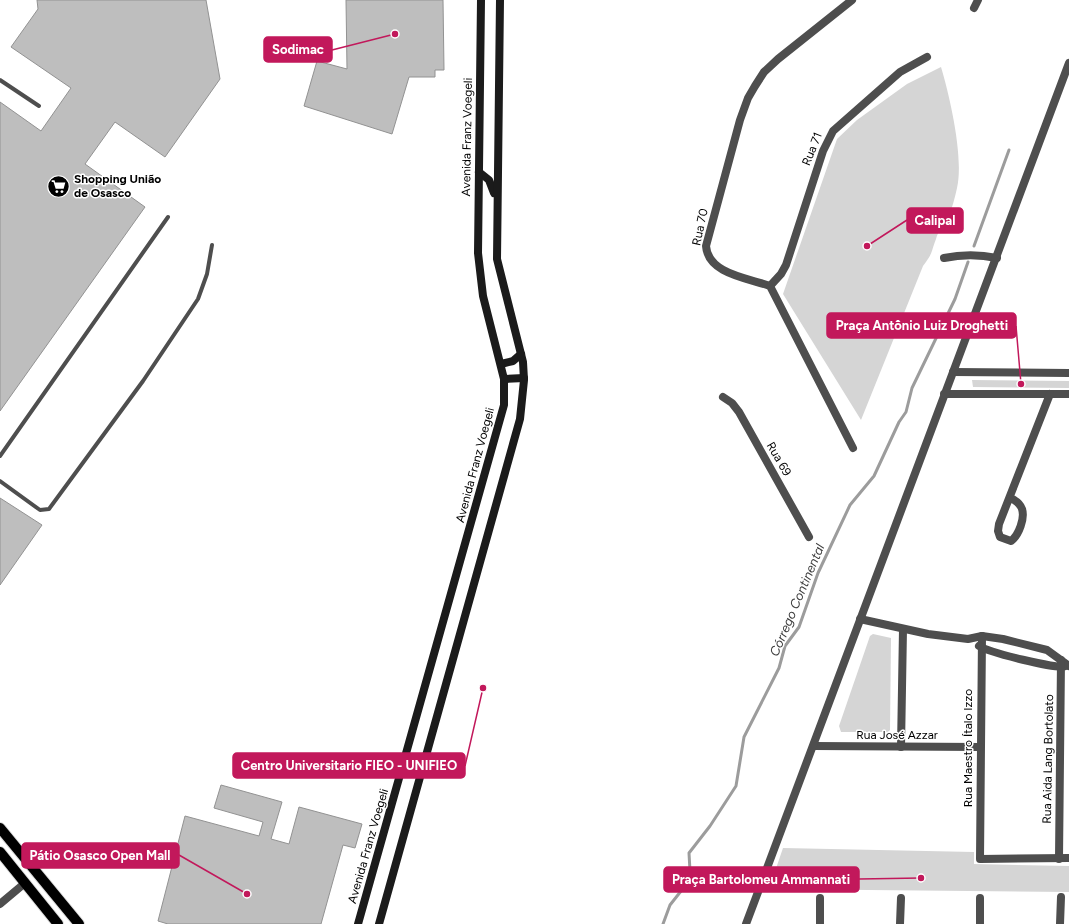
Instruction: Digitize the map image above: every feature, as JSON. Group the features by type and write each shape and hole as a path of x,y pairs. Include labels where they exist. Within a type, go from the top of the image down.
{"main road":[{"name":"Avenida Franz Voegeli","path":"358,924 501,422 504,405 504,379 483,296 479,270 481,0"},
{"path":"379,924 520,419 524,378 521,354 499,275 497,259 496,214 500,0"},
{"path":"479,172 485,176 492,186 496,214"},
{"path":"501,364 513,361 521,354"},
{"path":"504,379 524,378"},
{"path":"0,828 79,924"},
{"path":"0,852 58,924"}],"street":[{"name":"Rua 70","path":"770,286 719,269 713,264 706,253 708,236 740,120 748,98 764,72 852,0"},
{"path":"974,8 978,0"},
{"name":"Rua 71","path":"770,286 782,274 786,265 822,151 833,131 900,72 927,57"},
{"path":"746,924 1069,63"},
{"path":"944,258 968,254 997,258"},
{"path":"770,286 853,448"},
{"path":"953,372 1069,374"},
{"path":"944,394 1069,394"},
{"path":"1010,498 1019,504 1022,513 1017,534 1011,541 1000,537 998,530 1010,498 1050,394"},
{"name":"Rua 69","path":"723,397 732,403 739,412 809,537"},
{"path":"860,619 928,634 968,639 982,636 1003,639 1047,650 1065,665"},
{"path":"902,746 903,629"},
{"name":"Rua Maestro Ítalo Izzo","path":"982,636 980,859 1059,859"},
{"path":"968,639 982,648 1065,665"},
{"name":"Rua Aida Lang Bortolato","path":"1059,859 1065,665"},
{"name":"Rua José Azzar","path":"814,746 980,748"},
{"path":"1059,859 1069,858"},
{"path":"0,904 25,884"},
{"path":"1060,924 1061,897"},
{"path":"820,898 820,924"},
{"path":"900,924 901,898"},
{"path":"980,898 980,924"}],"lane":[{"path":"0,80 39,106"},
{"path":"0,456 168,217"},
{"path":"0,481 40,510 49,509 143,381 198,299 207,274 212,245"}],"shaded area":[{"path":"941,67 955,128 959,161 957,188 948,217 938,233 930,255 923,266 861,420 783,294 837,139 857,120 907,84"},
{"path":"972,380 1069,381 1069,388 973,387"},
{"path":"873,634 891,638 890,730 888,732 841,732 839,726 870,636"},
{"path":"783,848 974,852 974,864 1069,866 1069,892 769,889"}],"building":[{"name":"Shopping União de Osasco","path":"37,0 206,0 220,79 165,157 115,122 85,164 145,207 0,411 0,102 41,131 71,88 11,47 38,9"},
{"path":"346,0 443,0 444,70 435,70 435,77 409,77 392,134 304,106 317,61 347,69"},
{"path":"0,498 42,525 0,585"},
{"path":"221,785 282,802 271,839 289,844 299,807 362,824 355,848 343,845 321,924 168,924 158,921 185,816 259,836 263,822 214,808"}],"waterway":[{"name":"Córrego Continental","path":"974,246 1009,150"},
{"name":"Córrego Continental","path":"663,924 670,905 685,886 690,871 689,853 710,826 736,786 744,737 779,668 785,646 799,627 818,573 850,505 874,476 899,422 906,412 912,388 955,299 968,262"}],"place":[{"name":"Sodimac","path":"395,34"},
{"name":"Shopping União de Osasco","path":"58,186"},
{"name":"Calipal","path":"867,246"},
{"name":"Praça Antônio Luiz Droghetti","path":"1021,384"},
{"name":"Centro Universitario FIEO - UNIFIEO","path":"483,688"},
{"name":"Praça Bartolomeu Ammannati","path":"921,878"},
{"name":"Pátio Osasco Open Mall","path":"247,894"}]}
